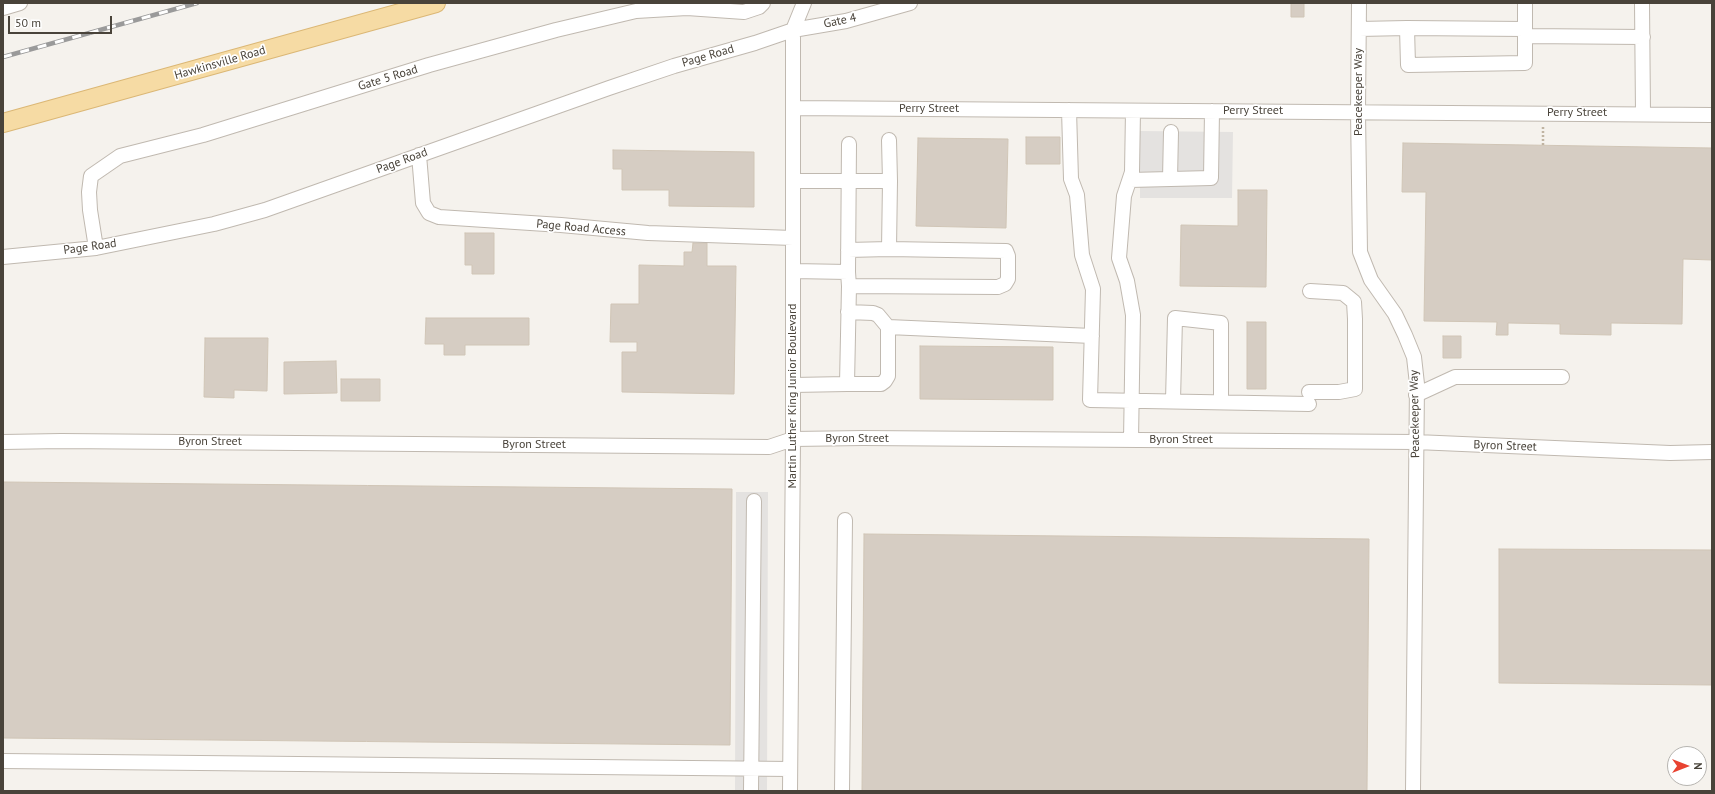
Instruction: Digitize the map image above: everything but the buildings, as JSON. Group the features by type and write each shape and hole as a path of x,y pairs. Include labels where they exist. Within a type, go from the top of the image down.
{"main road":[{"name":"Hawkinsville Road","path":"3,123 436,3"}],"street":[{"path":"3,8 20,3"},
{"name":"Gate 5 Road","path":"96,248 90,210 89,192 91,176 120,156 203,135 430,65 556,30 636,11 687,8 744,12 759,7 763,3"},
{"name":"Martin Luther King Junior Boulevard","path":"790,791 793,438 792,30 804,3"},
{"name":"Gate 4","path":"792,30 846,21 910,3"},
{"name":"Peacekeeper Way","path":"1359,3 1358,112 1360,252 1371,280 1395,314 1414,357 1416,442 1413,791"},
{"path":"1407,28 1408,65 1525,63 1525,3"},
{"path":"1642,3 1643,113"},
{"path":"1359,27 1643,37"},
{"name":"Page Road","path":"3,257 96,248 214,224 265,210 609,88 792,30"},
{"name":"Perry Street","path":"793,108 1643,113 1712,115"},
{"path":"1069,110 1071,179 1077,196 1082,255 1093,289 1090,400 1221,402 1309,398 1354,389 1354,302 1343,293 1310,291"},
{"path":"1131,440 1133,315 1127,282 1119,258 1124,196 1132,172 1133,111"},
{"path":"1130,180 1211,178 1212,111"},
{"path":"1170,179 1172,132"},
{"path":"889,140 889,249"},
{"path":"847,384 849,144"},
{"name":"Page Road Access","path":"419,155 423,204 429,213 439,217 561,225 648,234 793,238"},
{"path":"793,181 890,181"},
{"path":"848,250 889,249 1006,251 1008,256 1008,279 1005,284 998,287 849,286"},
{"path":"792,271 848,272"},
{"path":"793,385 881,384 885,381 888,376 888,327 878,315 873,313 848,312"},
{"path":"1173,402 1175,318 1221,323 1221,402"},
{"path":"888,327 1092,336"},
{"path":"1416,395 1455,377 1562,378"},
{"name":"Byron Street","path":"3,442 69,441 769,446 793,438 1416,442 1670,453 1712,452"},
{"path":"751,791 754,501"},
{"path":"842,791 845,520"},
{"path":"3,761 790,769"}],"path":[{"path":"1543,145 1544,124"}],"shaded area":[{"path":"1140,131 1233,132 1232,198 1140,198"},
{"path":"736,492 768,492 767,791 735,791"}],"railway":[{"path":"3,57 197,3"}]}
